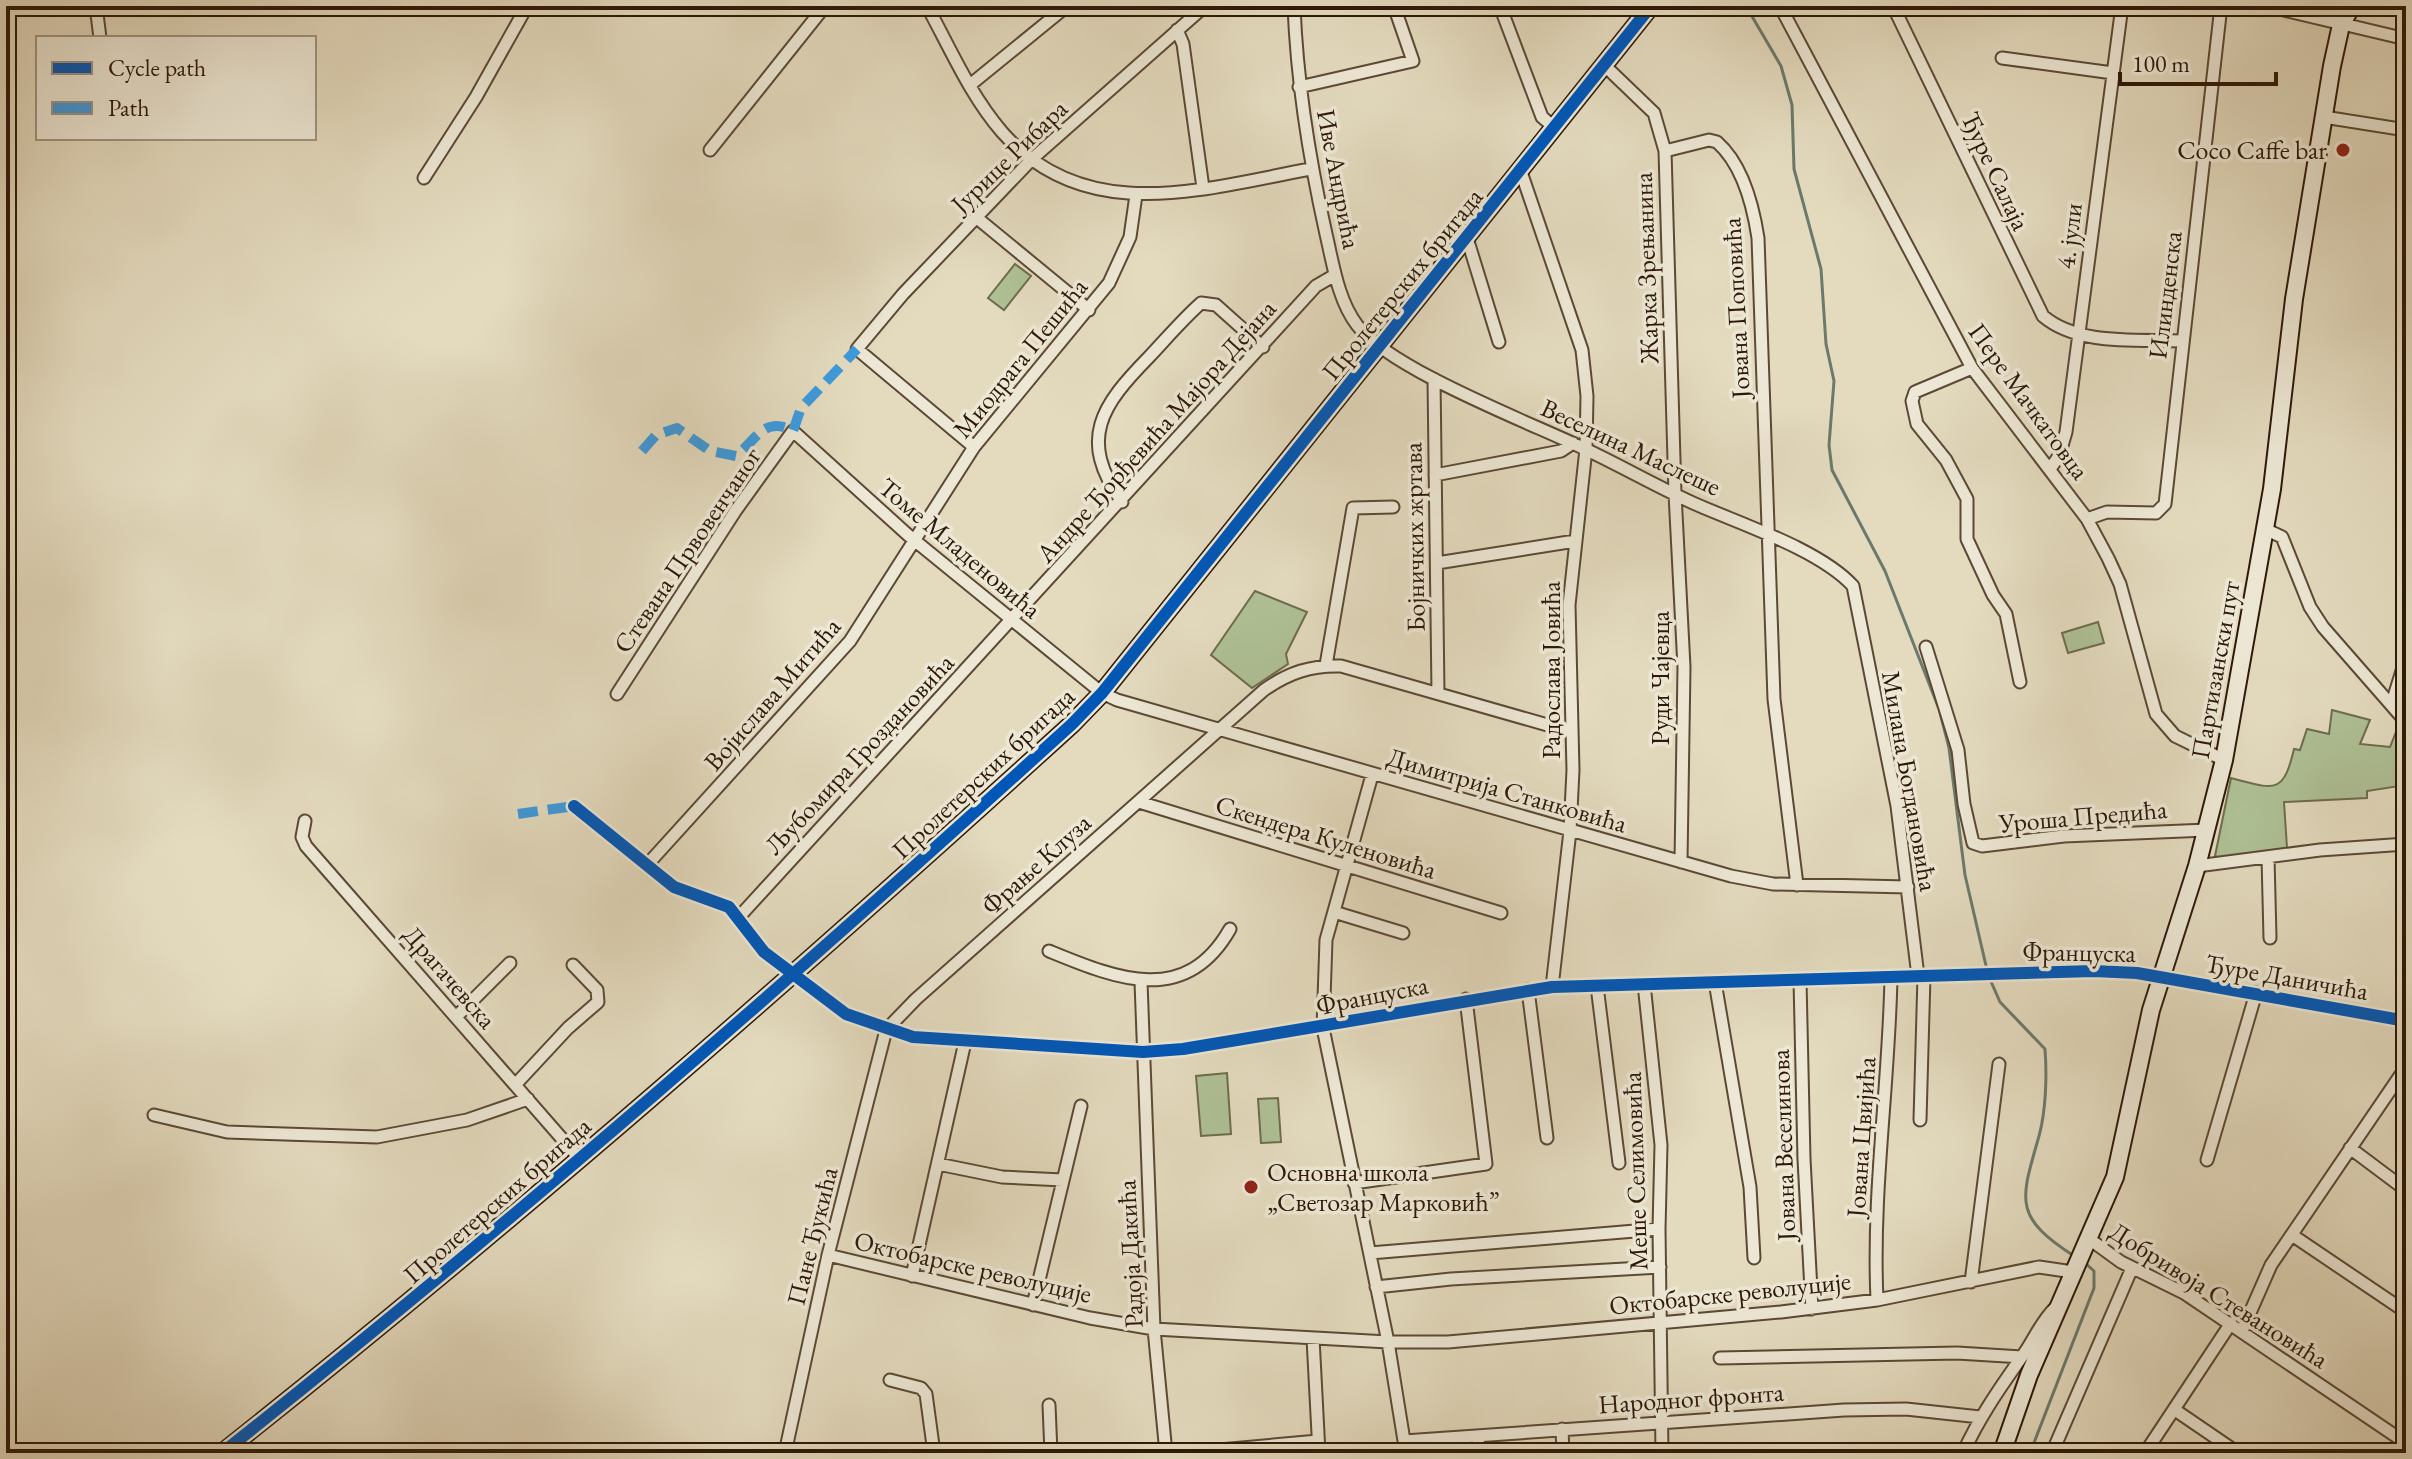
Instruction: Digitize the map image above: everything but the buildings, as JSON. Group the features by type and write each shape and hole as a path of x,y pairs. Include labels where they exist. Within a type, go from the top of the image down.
{"street":[{"path":"96,6 100,36"},
{"path":"424,178 476,97 527,6"},
{"path":"710,150 825,6"},
{"path":"927,6 970,85 1003,134 1054,173 1091,188 1136,195 1171,195 1311,169"},
{"path":"970,85 1067,6"},
{"name":"Јурице Рибара","path":"974,447 857,349 903,294 1032,159 1205,6"},
{"name":"Иве Андрића","path":"1294,6 1299,87 1311,169 1335,275 1355,323 1380,345"},
{"path":"1299,87 1413,61 1394,6"},
{"path":"1500,6 1542,117 1555,128"},
{"path":"1627,6 1646,12"},
{"name":"Пере Мачкатовца","path":"1780,6 1972,368 2087,519 2120,584 2156,714 2175,736 2224,760"},
{"name":"Ђуре Салаја","path":"1893,6 2035,305 2053,325 2079,335"},
{"name":"4. јули","path":"2050,469 2063,448 2122,6"},
{"name":"Илинденска","path":"2087,519 2107,512 2151,514 2164,508 2221,6"},
{"path":"2267,6 2406,39"},
{"name":"Партизански пут","path":"2002,1453 2023,1389 2122,1155 2160,977 2197,866 2224,760 2265,529 2294,299 2341,25 2338,6"},
{"name":"Партизански пут","path":"2341,25 2352,6"},
{"name":"Пролетерских бригада","path":"222,1453 407,1307 792,975 1072,724 1102,693 1646,12"},
{"path":"1177,30 1183,44 1203,188"},
{"path":"2002,58 2113,73"},
{"name":"Жарка Зрењанина","path":"1603,64 1654,113 1665,151 1675,494"},
{"path":"2324,117 2406,130"},
{"name":"Јована Поповића","path":"1665,151 1709,140 1717,142 1737,171 1754,211 1758,238 1768,536"},
{"name":"Радослава Јовића","path":"1521,172 1585,364 1586,449 1569,605 1572,732 1570,831 1552,987"},
{"name":"Миодрага Пешића","path":"914,540 974,447 1109,283 1125,253 1136,195"},
{"path":"977,218 1089,310"},
{"path":"1467,238 1499,342"},
{"name":"Андре Ђорђевића Мајора Дејана","path":"1012,622 1316,286 1335,275"},
{"path":"1122,502 1107,478 1097,443 1102,415 1120,387 1201,303 1216,305 1263,347"},
{"path":"2079,335 2182,341"},
{"name":"Веселина Маслеше","path":"1380,345 1434,379 1675,494 1749,524 1847,580 1858,594"},
{"path":"1972,368 1915,392 1913,409 1917,424 1946,460 1967,499 1967,539 1993,595 2006,614 2020,682"},
{"name":"Бојничких жртава","path":"1434,379 1438,693"},
{"name":"Томе Младеновића","path":"793,431 914,540 1102,693"},
{"name":"Стевана Првовенчаног","path":"617,694 736,510 793,431"},
{"path":"1435,475 1561,451 1573,443"},
{"name":"Руди Чајевца","path":"1675,494 1684,667 1681,862"},
{"path":"1393,507 1353,508 1326,665 1341,666 1572,732"},
{"path":"2265,529 2282,537 2310,607 2323,627 2406,722"},
{"path":"1768,536 1774,699 1797,885"},
{"name":"Војислава Митића","path":"647,865 850,641 914,540"},
{"path":"1437,563 1575,541"},
{"name":"Милана Богдановића","path":"1858,594 1865,653 1897,806 1921,976"},
{"name":"Љубомира Гроздановића","path":"739,917 1012,622"},
{"name":"Уроша Предића","path":"1926,647 1952,723 1973,843 1982,846 2064,836 2207,830"},
{"path":"2392,703 2406,658"},
{"name":"Фрање Клуза","path":"886,1030 1216,731 1282,678 1326,665"},
{"name":"Димитрија Станковића","path":"1102,693 1216,731 1681,862 1773,884 1908,887"},
{"path":"1372,775 1334,912 1323,964 1323,1028 1388,1342 1405,1447"},
{"name":"Скендера Куленовића","path":"1139,802 1346,868 1501,913"},
{"path":"574,806 674,887 711,898 729,907 739,917"},
{"name":"Драгачевска","path":"305,821 302,837 306,846 578,1157"},
{"path":"2197,866 2406,844"},
{"path":"2268,857 2270,938"},
{"path":"1334,912 1403,933"},
{"name":"Француска","path":"739,917 754,942 792,975 846,1014 886,1030 913,1037 965,1042 1143,1052 1225,1044 1466,999 1552,987 2115,971 2160,977"},
{"path":"1049,951 1102,972 1141,982 1169,978 1202,964 1220,947 1230,929"},
{"path":"456,1017 510,963"},
{"path":"515,1085 568,1028 598,1002 597,990 573,965"},
{"path":"1920,1120 1921,976"},
{"name":"Јована Цвијића","path":"1877,1300 1877,1203 1883,1090 1890,1055 1891,977"},
{"name":"Ђуре Даничића","path":"2160,977 2406,1021"},
{"name":"Јована Веселинова","path":"1800,980 1804,1159 1812,1309"},
{"name":"Радоја Дакића","path":"1141,982 1154,1329 1166,1453"},
{"path":"1715,982 1750,1187 1754,1258"},
{"name":"Меше Селимовића","path":"1644,984 1660,1116 1662,1453"},
{"path":"1597,986 1619,1163"},
{"path":"1528,990 1547,1138"},
{"path":"2207,1160 2256,993"},
{"path":"1354,1183 1486,1164 1466,999"},
{"name":"Пане Ђукића","path":"785,1453 828,1255 886,1030"},
{"path":"912,1276 965,1042"},
{"path":"1971,1282 1999,1064"},
{"path":"2242,1331 2265,1276 2406,1067"},
{"path":"154,1115 227,1132 377,1137 467,1120 528,1099"},
{"path":"1033,1305 1081,1106"},
{"path":"2350,1148 2406,1190"},
{"path":"938,1164 1002,1177 1063,1180"},
{"path":"1370,1253 1659,1229"},
{"path":"2292,1235 2406,1312"},
{"name":"Добривоја Стевановића","path":"2087,1240 2132,1268 2184,1293 2406,1442"},
{"name":"Октобарске револуције","path":"828,1255 1033,1305 1154,1329 1388,1342 1448,1342 1812,1309 1877,1300 2039,1267 2075,1267"},
{"path":"1376,1287 1451,1279 1660,1267"},
{"path":"2052,1453 2132,1268"},
{"name":"Партизански пут","path":"1963,1453 1980,1417 2022,1357 2043,1320 2059,1304"},
{"path":"2145,1453 2231,1323"},
{"path":"1186,1453 1318,1447 1313,1338"},
{"path":"1720,1358 1957,1353 2022,1357"},
{"path":"890,1380 921,1388 926,1394 934,1453"},
{"path":"1049,1405 1051,1453"},
{"name":"Народног фронта","path":"1405,1447 1562,1429 1890,1409 1980,1417"},
{"path":"2175,1410 2238,1453"},
{"path":"1562,1429 1563,1453"},
{"path":"1478,1437 1479,1453"},
{"path":"2401,1453 2406,1442"}],"green space":[{"path":"1015,264 1031,276 1004,310 988,298"},
{"path":"1255,591 1307,612 1286,654 1288,664 1252,688 1211,655"},
{"path":"2098,622 2104,643 2068,653 2062,633"},
{"path":"2332,710 2370,720 2360,744 2390,747 2400,722 2406,729 2406,785 2367,791 2367,798 2284,802 2287,848 2220,858 2215,856 2231,778 2267,786 2281,782 2294,749 2300,750 2307,729 2329,734"},
{"path":"1227,1073 1231,1134 1201,1136 1196,1076"},
{"path":"1278,1098 1281,1142 1261,1143 1258,1099"}],"waterway":[{"path":"1746,6 1781,66 1792,105 1794,169 1821,269 1826,344 1834,381 1829,445 1832,470 1885,571 1939,709 1949,748 1965,875 1987,970"},
{"path":"1989,977 2000,1002 2045,1049 2045,1104 2028,1176 2026,1205 2040,1229 2074,1256"},
{"path":"2030,1453 2094,1288 2094,1271 2084,1262"}],"marked path":[{"path":"642,451 656,435 677,428 710,451 736,456 768,428 775,426 793,431 801,408 857,349"},
{"path":"518,814 574,806"}],"cycle path":[{"path":"222,1453 547,1187 864,911 1072,724 1102,693 1651,6"},
{"path":"574,806 674,887 729,907 764,952 846,1014 913,1037 1143,1052 1183,1049 1552,987 2094,971 2137,973 2406,1021"}],"place":[{"name":"Coco Caffe bar","path":"2343,150"},
{"name":"Основна школа „Светозар Марковић”","path":"1251,1187"}]}
